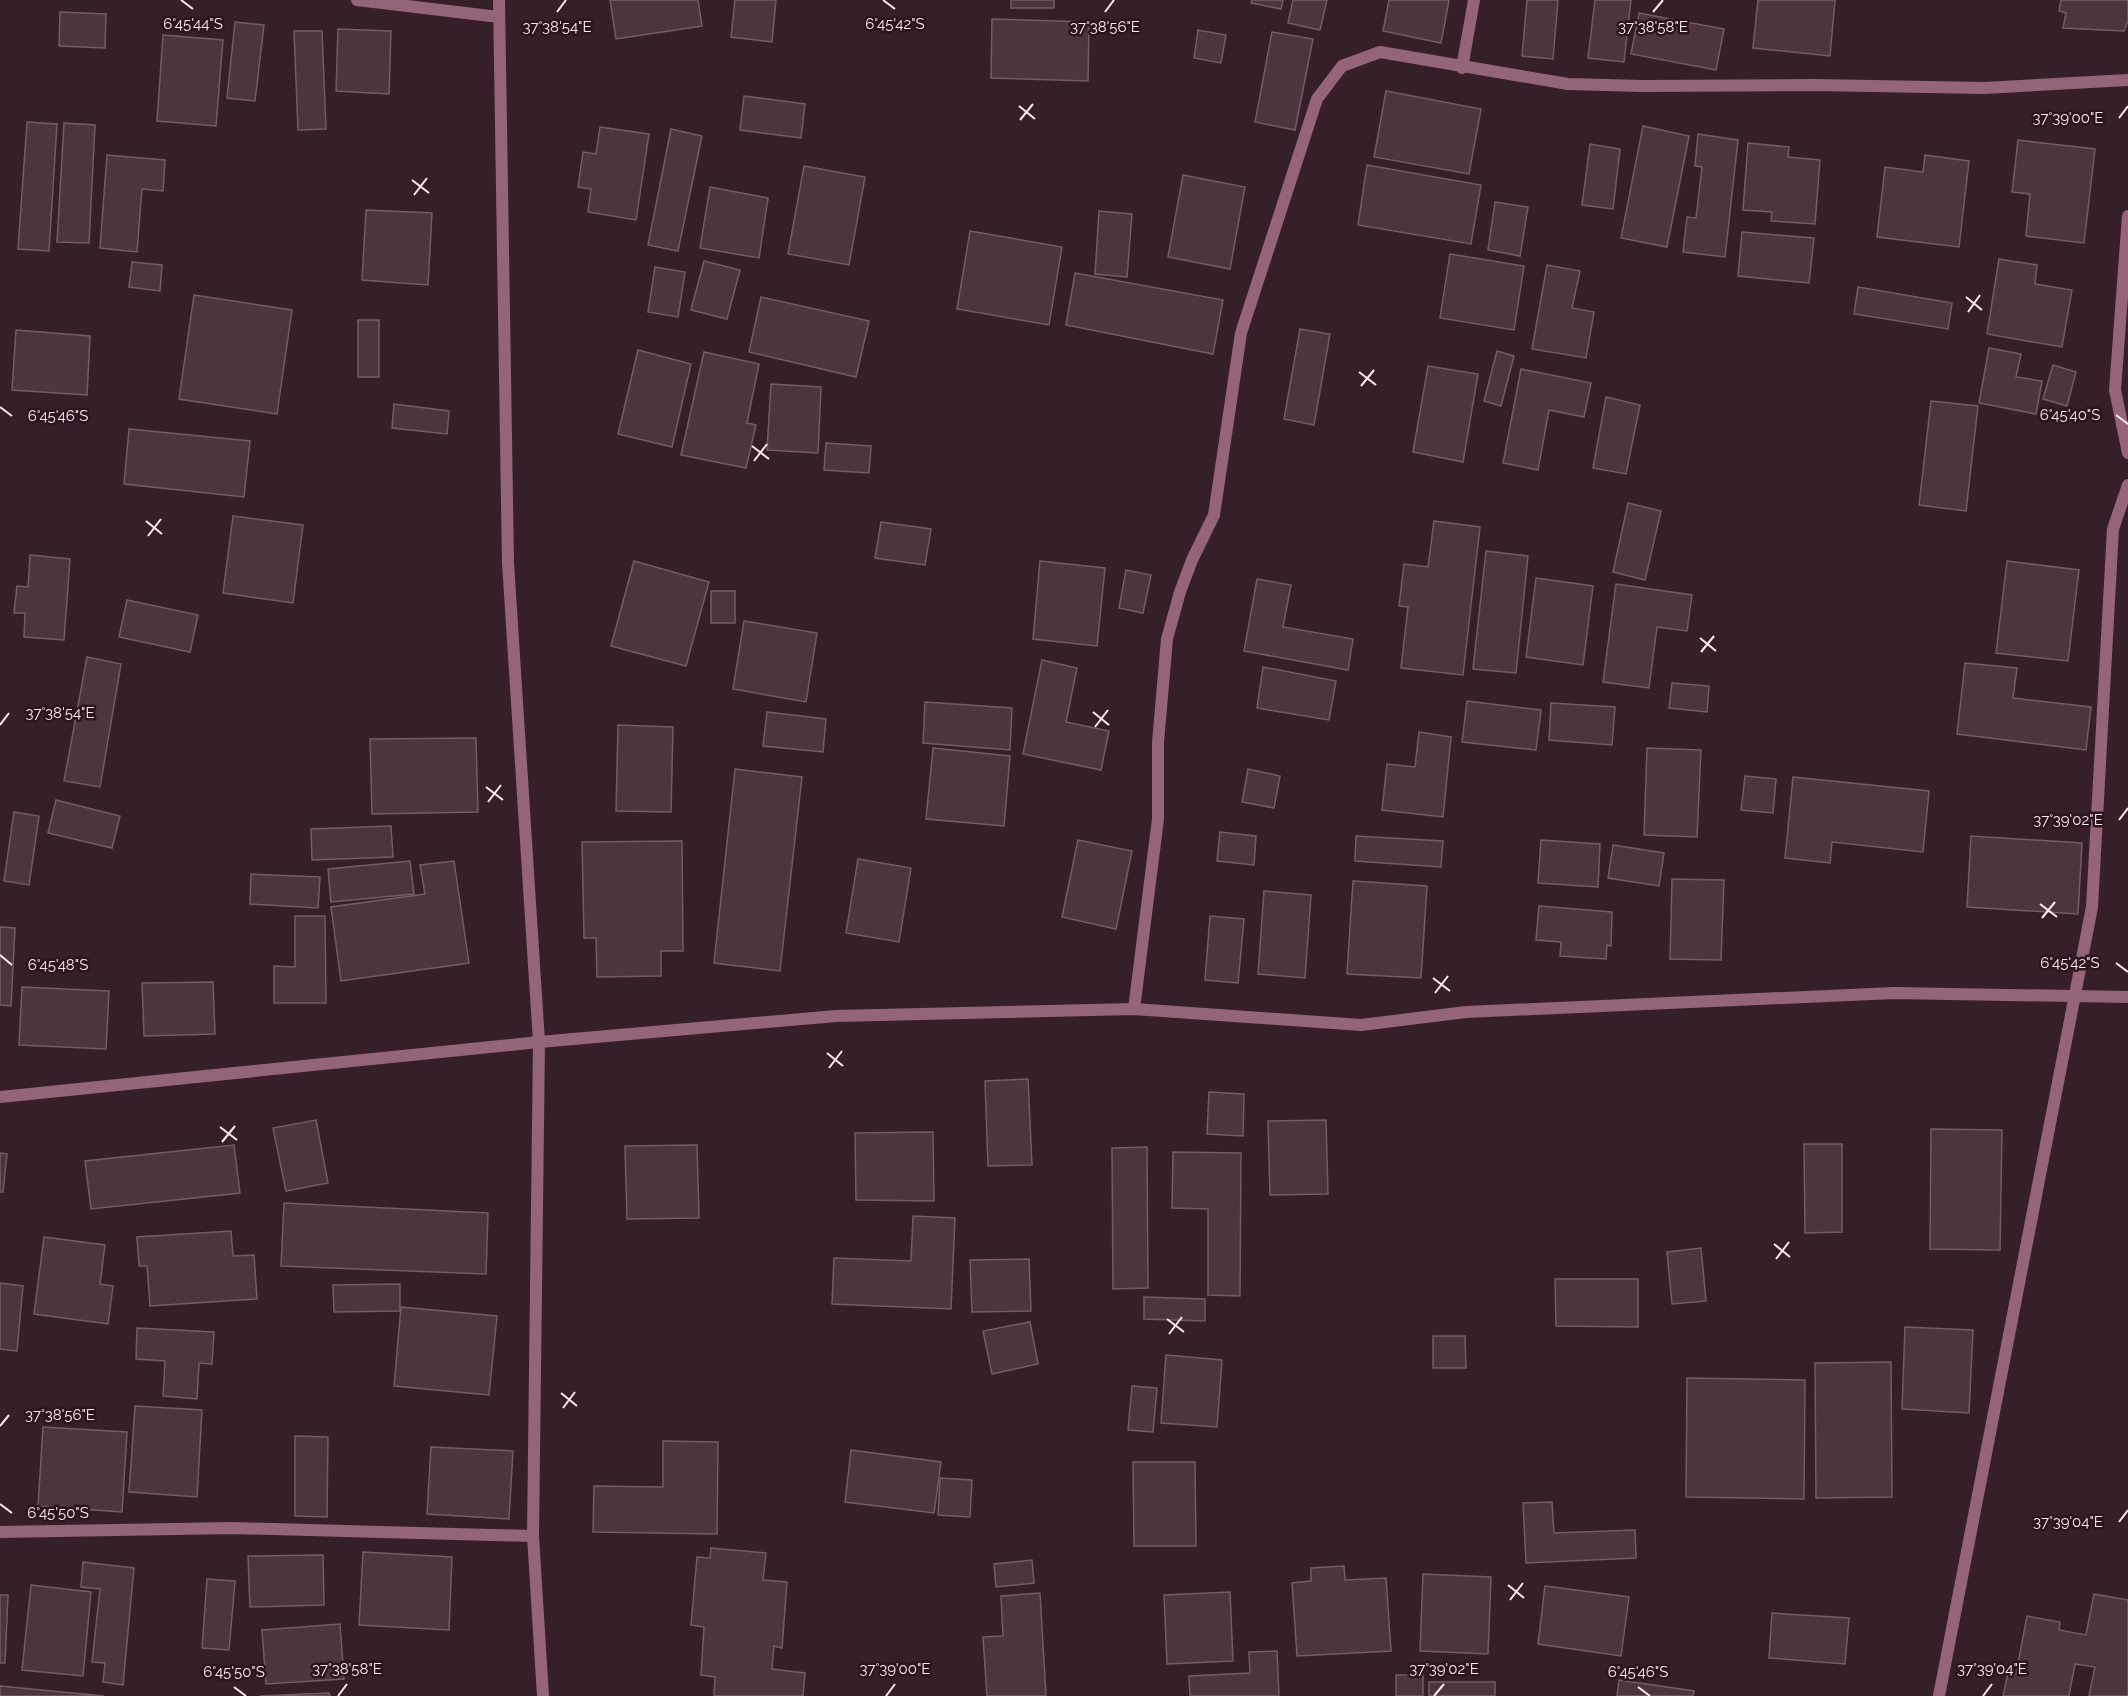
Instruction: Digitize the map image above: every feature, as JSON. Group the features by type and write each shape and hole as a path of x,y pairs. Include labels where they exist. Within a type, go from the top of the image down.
{"street":[{"path":"357,0 498,16"},
{"path":"499,0 505,262 508,563 539,1042 533,1536 543,1696"},
{"path":"1462,68 1474,0"},
{"path":"1134,1009 1158,819 1158,742 1167,639 1192,560 1214,515 1241,333 1317,99 1342,66 1380,52 1462,68 1568,84 1984,88 2128,80"},
{"path":"2128,216 2115,390 2128,453"},
{"path":"1939,1696 2092,907 2113,528 2128,485"},
{"path":"0,1097 539,1042 836,1016 1134,1009 1361,1025 1466,1011 1883,993 2128,997"},
{"path":"0,1532 232,1528 533,1536"}],"building":[{"path":"610,0 698,0 702,26 616,39"},
{"path":"735,0 776,0 772,42 731,37"},
{"path":"1011,0 1054,0 1054,8 1011,8"},
{"path":"1252,0 1283,0 1281,9 1251,3"},
{"path":"1293,0 1327,0 1320,30 1288,23"},
{"path":"1389,0 1449,0 1441,43 1383,31"},
{"path":"1527,0 1558,0 1553,59 1522,56"},
{"path":"1595,0 1631,0 1624,62 1588,58"},
{"path":"1758,0 1835,0 1830,56 1753,48"},
{"path":"2061,0 2128,0 2128,21 2124,31 2063,28 2066,13 2059,11"},
{"path":"60,12 106,14 105,48 59,46"},
{"path":"1639,13 1724,29 1716,70 1631,54"},
{"path":"992,19 1089,22 1088,81 991,78"},
{"path":"235,22 264,25 255,101 227,98"},
{"path":"338,29 391,31 389,94 336,91"},
{"path":"1198,30 1226,35 1221,63 1194,58"},
{"path":"294,31 322,31 326,129 298,130"},
{"path":"1272,32 1313,39 1295,130 1255,122"},
{"path":"163,35 223,40 216,126 157,121"},
{"path":"1386,91 1481,109 1469,174 1374,157"},
{"path":"744,96 805,104 801,138 740,130"},
{"path":"27,122 57,124 49,251 18,249"},
{"path":"64,123 95,125 89,243 57,242"},
{"path":"1643,126 1689,136 1667,247 1621,238"},
{"path":"600,127 649,134 636,220 588,212 591,189 578,187 583,152 596,154"},
{"path":"671,129 702,136 678,251 648,245"},
{"path":"1698,134 1738,140 1725,257 1683,252 1687,217 1696,218 1702,167 1695,166"},
{"path":"2018,140 2095,149 2084,243 2026,236 2030,194 2012,192"},
{"path":"1748,143 1789,147 1788,157 1820,160 1815,224 1771,221 1772,212 1743,210"},
{"path":"1590,144 1620,149 1613,209 1582,205"},
{"path":"107,155 165,160 163,191 142,189 137,252 100,248"},
{"path":"1925,155 1969,161 1959,247 1877,237 1885,167 1923,172"},
{"path":"1367,165 1481,185 1471,244 1358,225"},
{"path":"804,166 865,177 849,265 788,254"},
{"path":"1183,175 1245,187 1230,269 1168,257"},
{"path":"710,187 768,198 759,258 700,248"},
{"path":"1495,202 1528,207 1520,256 1488,250"},
{"path":"366,210 432,213 428,285 362,280"},
{"path":"1099,211 1132,214 1127,277 1095,274"},
{"path":"970,231 1062,247 1049,325 957,309"},
{"path":"1742,232 1814,238 1809,283 1738,276"},
{"path":"1450,254 1524,266 1514,330 1440,318"},
{"path":"1999,259 2037,265 2035,284 2072,290 2062,347 1987,334"},
{"path":"704,261 740,270 727,319 691,310"},
{"path":"132,262 162,265 160,291 129,287"},
{"path":"1547,265 1580,271 1572,308 1594,312 1586,358 1532,349"},
{"path":"655,267 685,272 678,317 648,312"},
{"path":"1075,273 1223,300 1213,354 1066,325"},
{"path":"1858,287 1952,303 1948,329 1854,314"},
{"path":"194,295 292,310 277,414 179,399"},
{"path":"761,297 869,321 856,377 749,352"},
{"path":"358,320 379,320 379,377 358,377"},
{"path":"1300,329 1330,334 1314,425 1284,419"},
{"path":"16,330 90,336 87,395 12,390"},
{"path":"1989,348 2021,354 2016,377 2042,381 2036,414 1979,403"},
{"path":"638,350 691,364 672,447 618,434"},
{"path":"1497,351 1514,356 1501,406 1484,401"},
{"path":"704,352 759,364 747,423 756,425 746,468 681,455"},
{"path":"2053,365 2076,372 2067,406 2043,399"},
{"path":"1428,366 1478,374 1463,462 1413,452"},
{"path":"1521,369 1591,383 1584,417 1549,410 1538,470 1503,463"},
{"path":"771,384 821,387 818,453 767,450"},
{"path":"1606,397 1640,405 1626,474 1593,468"},
{"path":"1931,401 1978,406 1966,511 1919,505"},
{"path":"394,404 449,411 447,434 392,428"},
{"path":"129,429 250,441 244,497 124,484"},
{"path":"826,443 871,446 869,473 824,470"},
{"path":"1628,503 1661,511 1645,580 1613,572"},
{"path":"233,516 303,525 293,603 223,593"},
{"path":"1434,521 1480,527 1463,675 1401,668 1408,607 1399,606 1404,564 1428,567"},
{"path":"881,522 931,529 925,565 875,558"},
{"path":"1486,551 1528,556 1516,673 1473,669"},
{"path":"30,555 70,559 64,640 24,637 25,613 14,613 17,586 28,587"},
{"path":"634,561 709,582 686,666 611,646"},
{"path":"1040,561 1105,568 1097,646 1033,639"},
{"path":"2007,561 2079,570 2068,661 1996,653"},
{"path":"1126,570 1151,575 1143,613 1119,608"},
{"path":"1536,578 1593,586 1583,665 1526,657"},
{"path":"1257,579 1291,585 1283,627 1353,639 1348,670 1244,651"},
{"path":"1616,584 1692,595 1687,631 1657,627 1649,688 1603,682"},
{"path":"711,591 735,591 735,623 711,623"},
{"path":"127,600 198,615 190,652 119,637"},
{"path":"744,621 817,633 806,702 733,689"},
{"path":"87,657 121,664 100,787 64,781"},
{"path":"1042,660 1077,668 1066,722 1109,731 1101,770 1023,754"},
{"path":"1965,663 2017,668 2013,698 2091,707 2086,750 1957,734"},
{"path":"1263,667 1336,681 1329,720 1257,708"},
{"path":"1672,683 1709,686 1707,712 1669,708"},
{"path":"1467,701 1541,710 1536,750 1462,742"},
{"path":"925,702 1012,708 1010,750 923,743"},
{"path":"1551,703 1615,707 1612,745 1549,740"},
{"path":"767,712 826,719 823,752 763,746"},
{"path":"618,725 673,727 671,812 616,811"},
{"path":"1419,732 1451,737 1443,817 1382,810 1387,764 1415,767"},
{"path":"476,738 478,812 372,814 370,739"},
{"path":"933,748 1010,756 1004,826 926,819"},
{"path":"1647,748 1701,750 1697,837 1644,835"},
{"path":"735,769 802,777 780,971 714,963"},
{"path":"1248,769 1280,776 1274,808 1242,802"},
{"path":"1745,776 1776,779 1773,813 1741,810"},
{"path":"1793,777 1929,791 1923,852 1832,842 1830,863 1785,858"},
{"path":"56,800 120,816 112,848 48,833"},
{"path":"14,812 39,816 29,885 4,881"},
{"path":"391,826 393,857 312,860 311,829"},
{"path":"1220,832 1256,836 1254,865 1217,861"},
{"path":"1356,836 1443,841 1441,867 1355,861"},
{"path":"1971,836 2082,843 2078,914 1967,907"},
{"path":"1078,840 1132,851 1116,929 1062,917"},
{"path":"1541,840 1600,844 1598,887 1538,883"},
{"path":"682,841 683,951 661,951 661,976 597,977 596,938 584,938 582,842"},
{"path":"1613,845 1664,853 1659,886 1608,878"},
{"path":"858,859 911,868 899,942 846,933"},
{"path":"410,861 414,894 331,902 328,869"},
{"path":"454,861 469,963 341,981 331,907 425,894 420,865"},
{"path":"251,874 320,877 318,908 250,904"},
{"path":"1672,879 1724,880 1721,960 1670,959"},
{"path":"1353,881 1427,886 1421,978 1347,974"},
{"path":"1264,891 1311,895 1305,978 1258,974"},
{"path":"1539,906 1612,912 1611,946 1607,945 1606,959 1560,956 1561,942 1536,940"},
{"path":"295,916 325,916 326,1003 274,1003 274,966 295,967"},
{"path":"1210,916 1244,919 1238,983 1205,980"},
{"path":"0,927 15,928 11,1006 0,1005"},
{"path":"213,982 215,1034 144,1036 142,983"},
{"path":"22,987 109,991 106,1049 19,1045"},
{"path":"1028,1079 1032,1165 988,1166 985,1081"},
{"path":"1209,1092 1244,1094 1243,1136 1207,1134"},
{"path":"316,1120 328,1183 286,1191 273,1128"},
{"path":"1326,1120 1328,1194 1270,1195 1268,1121"},
{"path":"1931,1129 2002,1130 2000,1250 1930,1249"},
{"path":"933,1132 934,1201 856,1200 855,1133"},
{"path":"1804,1144 1842,1144 1842,1232 1805,1233"},
{"path":"234,1145 240,1193 91,1209 85,1161"},
{"path":"697,1145 699,1218 627,1219 625,1146"},
{"path":"1147,1147 1148,1288 1113,1289 1112,1148"},
{"path":"1173,1152 1241,1153 1240,1296 1208,1295 1208,1209 1172,1208"},
{"path":"0,1153 7,1154 3,1192 0,1192"},
{"path":"284,1203 488,1213 486,1274 281,1266"},
{"path":"913,1216 955,1218 951,1309 832,1304 834,1258 911,1261"},
{"path":"231,1231 233,1256 254,1255 257,1299 150,1306 147,1266 139,1266 137,1237"},
{"path":"44,1237 105,1245 100,1284 113,1286 108,1324 34,1314"},
{"path":"1701,1248 1706,1301 1672,1304 1667,1252"},
{"path":"1029,1259 1031,1311 972,1312 970,1260"},
{"path":"1555,1279 1638,1279 1638,1327 1556,1326"},
{"path":"0,1283 23,1286 17,1351 0,1349"},
{"path":"400,1284 400,1311 334,1312 333,1285"},
{"path":"1144,1297 1205,1299 1205,1321 1144,1319"},
{"path":"401,1307 497,1316 489,1395 394,1386"},
{"path":"1030,1322 1038,1364 992,1374 983,1331"},
{"path":"1905,1327 1973,1330 1969,1413 1902,1409"},
{"path":"137,1328 214,1332 212,1364 199,1363 197,1399 163,1396 165,1361 136,1359"},
{"path":"1433,1336 1465,1336 1466,1368 1433,1368"},
{"path":"1166,1355 1222,1360 1217,1427 1161,1423"},
{"path":"1891,1362 1892,1497 1816,1498 1815,1363"},
{"path":"1687,1378 1805,1380 1804,1499 1686,1497"},
{"path":"1132,1386 1157,1388 1153,1432 1128,1430"},
{"path":"135,1406 202,1410 197,1497 129,1492"},
{"path":"43,1427 127,1432 122,1512 38,1506"},
{"path":"295,1436 328,1437 327,1517 295,1516"},
{"path":"663,1441 718,1442 717,1534 593,1532 594,1486 663,1487"},
{"path":"431,1447 513,1451 509,1519 427,1514"},
{"path":"851,1450 941,1462 934,1513 845,1502"},
{"path":"1133,1462 1195,1462 1196,1546 1134,1546"},
{"path":"940,1478 972,1480 970,1517 938,1515"},
{"path":"1552,1502 1554,1533 1635,1530 1636,1558 1526,1563 1523,1503"},
{"path":"711,1548 766,1553 763,1580 787,1582 782,1648 774,1646 772,1669 805,1673 803,1696 714,1696 715,1677 701,1675 704,1627 691,1625 697,1557 710,1558"},
{"path":"363,1552 452,1557 449,1630 359,1625"},
{"path":"323,1555 324,1605 250,1607 248,1556"},
{"path":"1032,1560 1034,1583 996,1587 994,1564"},
{"path":"83,1562 134,1568 123,1685 103,1682 105,1663 92,1662 100,1589 81,1587"},
{"path":"1344,1566 1345,1580 1386,1578 1391,1651 1297,1656 1292,1583 1311,1581 1311,1568"},
{"path":"1423,1574 1491,1577 1488,1654 1420,1651"},
{"path":"207,1579 235,1581 229,1650 202,1648"},
{"path":"31,1585 91,1592 83,1676 22,1670"},
{"path":"1545,1586 1629,1597 1621,1656 1538,1644"},
{"path":"1230,1592 1233,1661 1167,1664 1164,1595"},
{"path":"1040,1593 1046,1696 987,1696 983,1637 1003,1636 1001,1596"},
{"path":"2094,1594 2128,1600 2128,1696 2089,1696 2095,1667 2075,1664 2069,1696 2003,1696 2008,1673 2016,1674 2027,1616 2060,1622 2059,1630 2086,1635"},
{"path":"0,1595 8,1595 5,1663 0,1663"},
{"path":"1772,1613 1849,1618 1845,1664 1769,1658"},
{"path":"340,1624 344,1679 266,1684 262,1630"},
{"path":"1277,1651 1279,1696 1190,1696 1189,1676 1250,1673 1249,1652"},
{"path":"1396,1675 1423,1675 1423,1696 1396,1696"},
{"path":"1619,1680 1694,1691 1693,1696 1617,1696"},
{"path":"1429,1682 1495,1682 1495,1696 1429,1696"},
{"path":"0,1686 104,1696 0,1696"},
{"path":"329,1693 330,1696 260,1696"}]}
